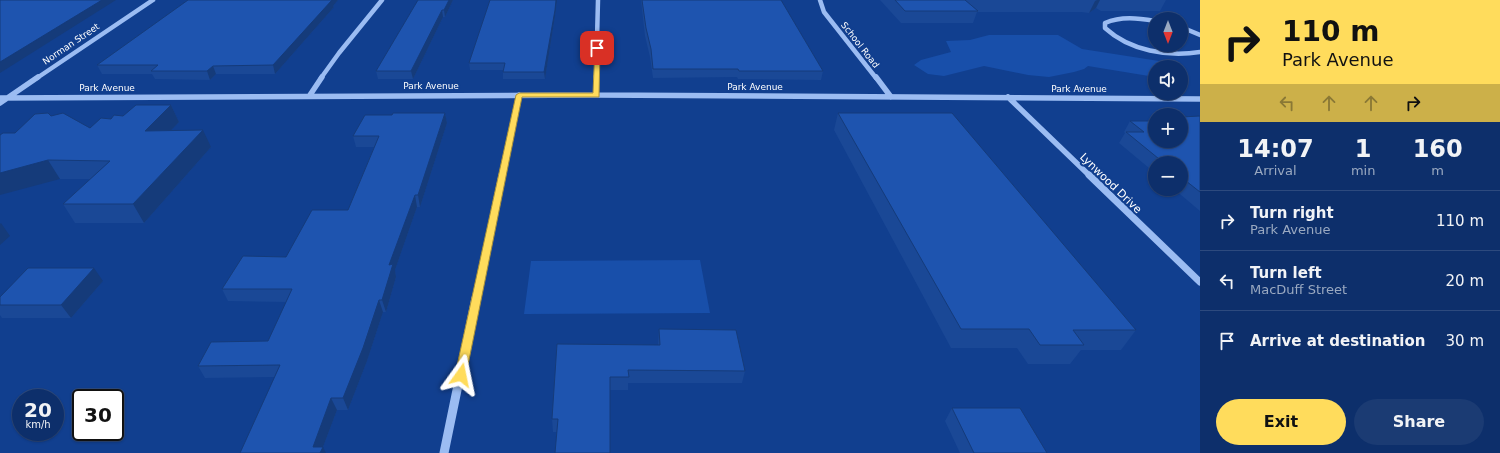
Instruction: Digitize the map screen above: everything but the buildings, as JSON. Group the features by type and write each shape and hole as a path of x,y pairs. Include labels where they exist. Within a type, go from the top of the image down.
{"street":[{"name":"Norman Street","path":"0,103 152,0"},
{"path":"310,95 325,72 382,0"},
{"path":"596,95 598,0"},
{"name":"School Road","path":"820,0 824,12 891,97"},
{"path":"1148,20 1121,18 1105,23 1105,28 1109,33 1119,39 1148,48"},
{"path":"1188,30 1200,35"},
{"path":"1170,52 1184,54 1200,52"},
{"name":"Park Avenue","path":"0,98 310,95 596,95 1200,99"},
{"path":"444,453 519,95"},
{"name":"Lynwood Drive","path":"1008,97 1200,282"}],"shaded area":[{"path":"989,35 1058,35 1082,49 1153,60 1148,60 1148,76 1088,66 1074,72 1049,77 1028,75 984,66 944,76 928,74 914,65 921,60 951,52 946,41 970,40"},
{"path":"700,260 710,313 524,314 531,261"}],"route":[{"path":"461,375 519,95 596,95 597,48"}]}
